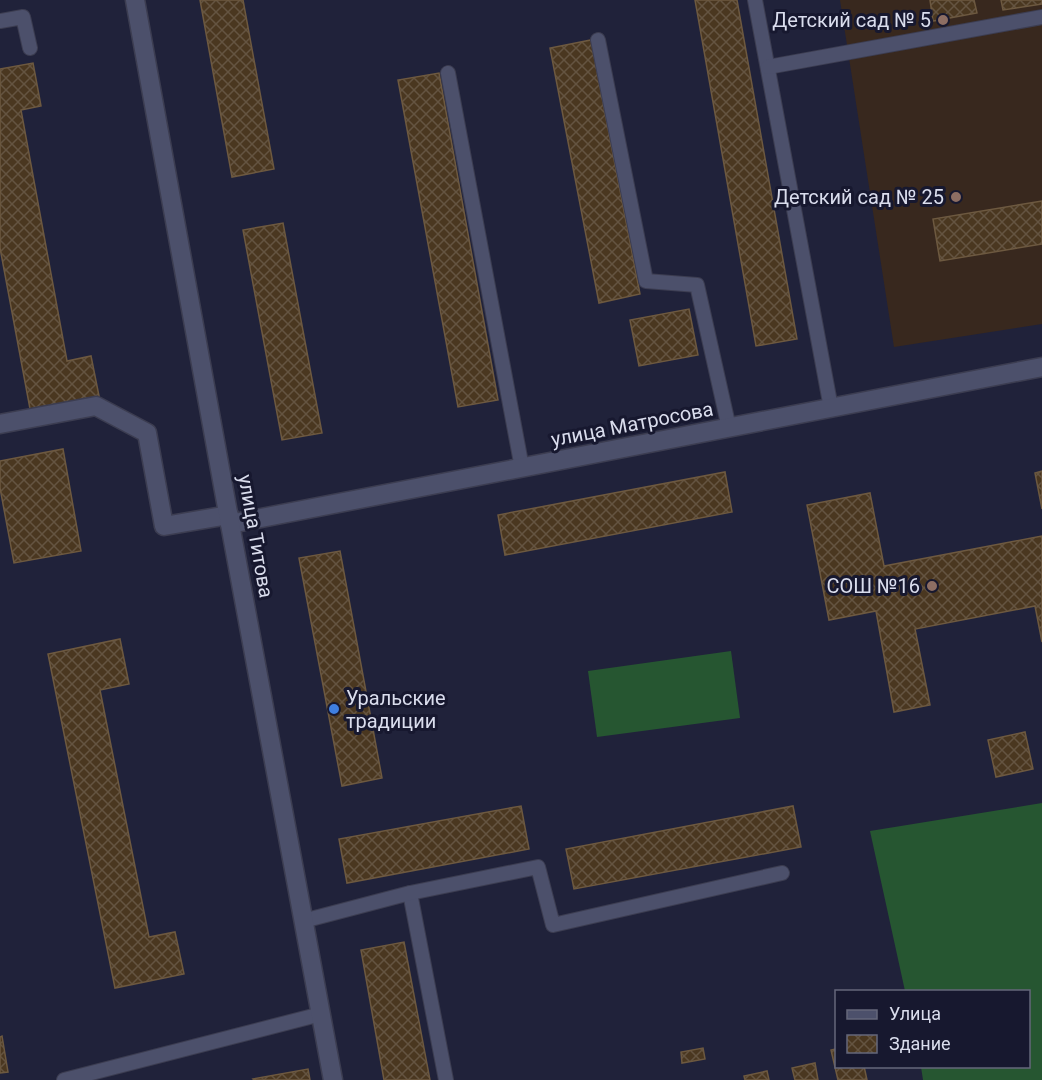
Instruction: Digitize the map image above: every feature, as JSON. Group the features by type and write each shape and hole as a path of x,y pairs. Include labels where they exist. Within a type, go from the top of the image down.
{"street":[{"name":"улица Титова","path":"135,0 333,1080"},
{"name":"улица Матросова","path":"0,424 96,406 147,433 164,526 230,519 522,468 1042,368"}],"lane":[{"path":"755,0 831,408"},
{"path":"0,21 23,17 30,48"},
{"path":"768,68 1042,17"},
{"path":"598,40 646,281 697,285 729,428"},
{"path":"448,73 522,468"},
{"path":"303,921 410,893 538,867 553,925 782,873"},
{"path":"410,893 446,1080"},
{"path":"64,1080 97,1075 321,1014"}],"shaded area":[{"name":"Детский сад № 25","path":"840,0 1042,0 1042,324 894,347"}],"green space":[{"path":"731,651 740,718 597,737 588,671"},
{"path":"1042,803 1042,1080 923,1080 921,1068 1030,1068 1030,990 905,990 870,831"}],"building":[{"path":"200,0 243,0 274,169 232,177"},
{"path":"695,0 737,0 797,339 756,346"},
{"path":"930,0 974,0 977,13 933,21"},
{"path":"1001,0 1042,0 1042,4 1003,10"},
{"path":"591,40 640,294 599,303 550,48"},
{"path":"33,63 41,106 21,110 67,361 91,356 100,401 31,414 0,248 0,69"},
{"path":"439,73 498,400 458,407 398,80"},
{"path":"1042,201 1042,244 940,261 933,219"},
{"path":"283,223 322,433 282,440 243,230"},
{"path":"689,309 698,355 639,366 630,320"},
{"path":"63,449 81,551 14,563 0,488 0,461"},
{"path":"1042,471 1042,509 1035,473"},
{"path":"725,472 732,512 505,555 498,515"},
{"name":"СОШ №16","path":"870,493 884,566 1042,536 1042,642 1035,606 915,629 930,705 894,712 876,611 829,620 807,505"},
{"path":"340,551 382,778 342,786 299,558"},
{"path":"120,639 129,684 100,690 149,937 175,932 184,974 115,988 48,654"},
{"path":"1025,732 1033,769 996,777 988,740"},
{"path":"521,806 529,849 347,883 339,839"},
{"path":"793,806 801,847 574,889 566,849"},
{"path":"404,942 430,1080 384,1080 361,950"},
{"path":"2,1036 8,1072 0,1073 0,1037"},
{"path":"703,1048 705,1059 682,1063 681,1052"},
{"path":"835,1049 835,1067 831,1050"},
{"path":"815,1063 818,1080 795,1080 792,1068"},
{"path":"835,1068 864,1068 867,1080 838,1080"},
{"path":"308,1069 310,1080 253,1079"},
{"path":"767,1071 769,1080 745,1080 744,1076"}],"place":[{"name":"Детский сад № 5","path":"943,20"},
{"name":"Детский сад № 25","path":"956,197"},
{"name":"СОШ №16","path":"932,586"},
{"name":"Уральские традиции","path":"334,709"}]}
